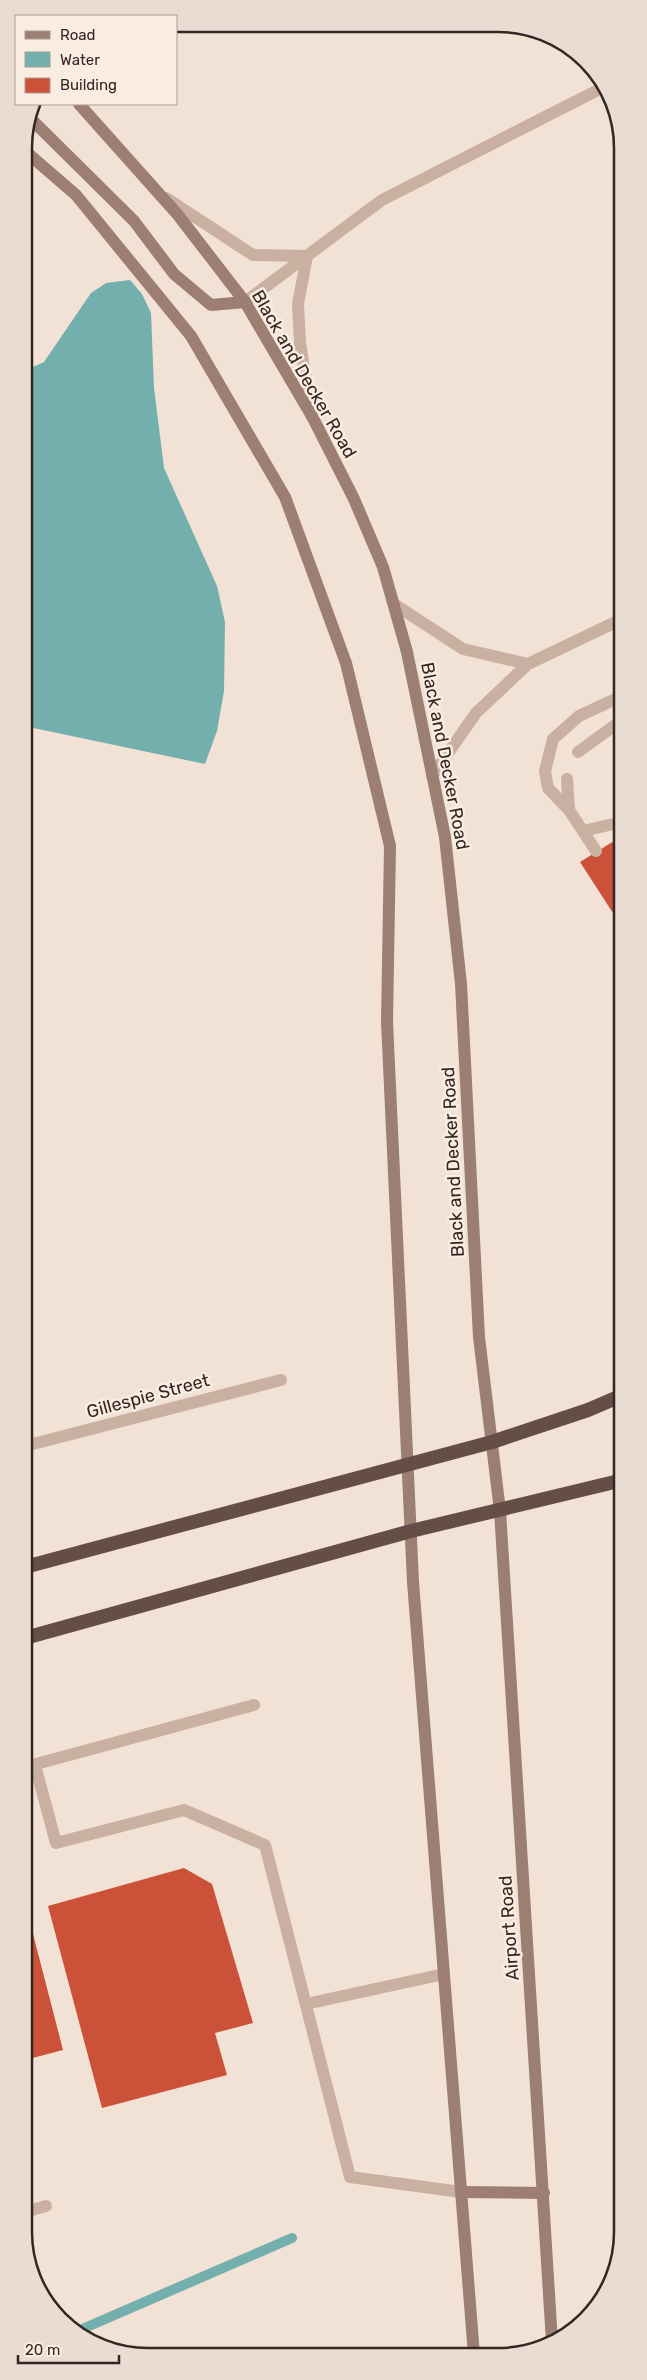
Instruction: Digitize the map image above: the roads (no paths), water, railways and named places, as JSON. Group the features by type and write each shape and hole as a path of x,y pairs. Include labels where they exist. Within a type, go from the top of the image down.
{"highway":[{"path":"32,1564 492,1442 588,1410 614,1399"},
{"path":"32,1636 411,1531 614,1482"}],"main road":[{"name":"Black and Decker Road","path":"80,105 160,194 245,302 313,418 354,499 383,567 408,652 445,837 462,984 479,1338 500,1511"},
{"path":"35,123 134,221 174,274 211,304 245,302"},
{"path":"33,158 76,195 191,336 284,497 346,663 390,846 387,1022 411,1531 473,2348"},
{"name":"Airport Road","path":"500,1511 552,2334"},
{"path":"461,2192 544,2193"}],"street":[{"path":"245,302 382,200 598,90"},
{"path":"160,194 253,255 307,256"},
{"path":"307,256 298,304 300,343 313,418"},
{"path":"394,604 464,649 528,664"},
{"path":"432,776 476,713 528,664 614,623"},
{"path":"596,852 569,810 548,788 545,771 553,739 579,716 614,700"},
{"path":"578,752 614,726"},
{"path":"566,779 569,810"},
{"path":"583,831 614,824"},
{"name":"Gillespie Street","path":"32,1444 280,1380"},
{"path":"32,1765 254,1704"},
{"path":"32,1773 56,1843 184,1810 265,1845 350,2177 461,2192"},
{"path":"306,2004 444,1974"},
{"path":"32,2210 46,2206"}],"water":[{"path":"130,280 142,294 151,313 154,388 164,468 217,586 225,622 224,691 217,731 205,764 33,728 33,367 44,362 91,293 106,283"}],"waterway":[{"path":"85,2328 292,2238"}]}
